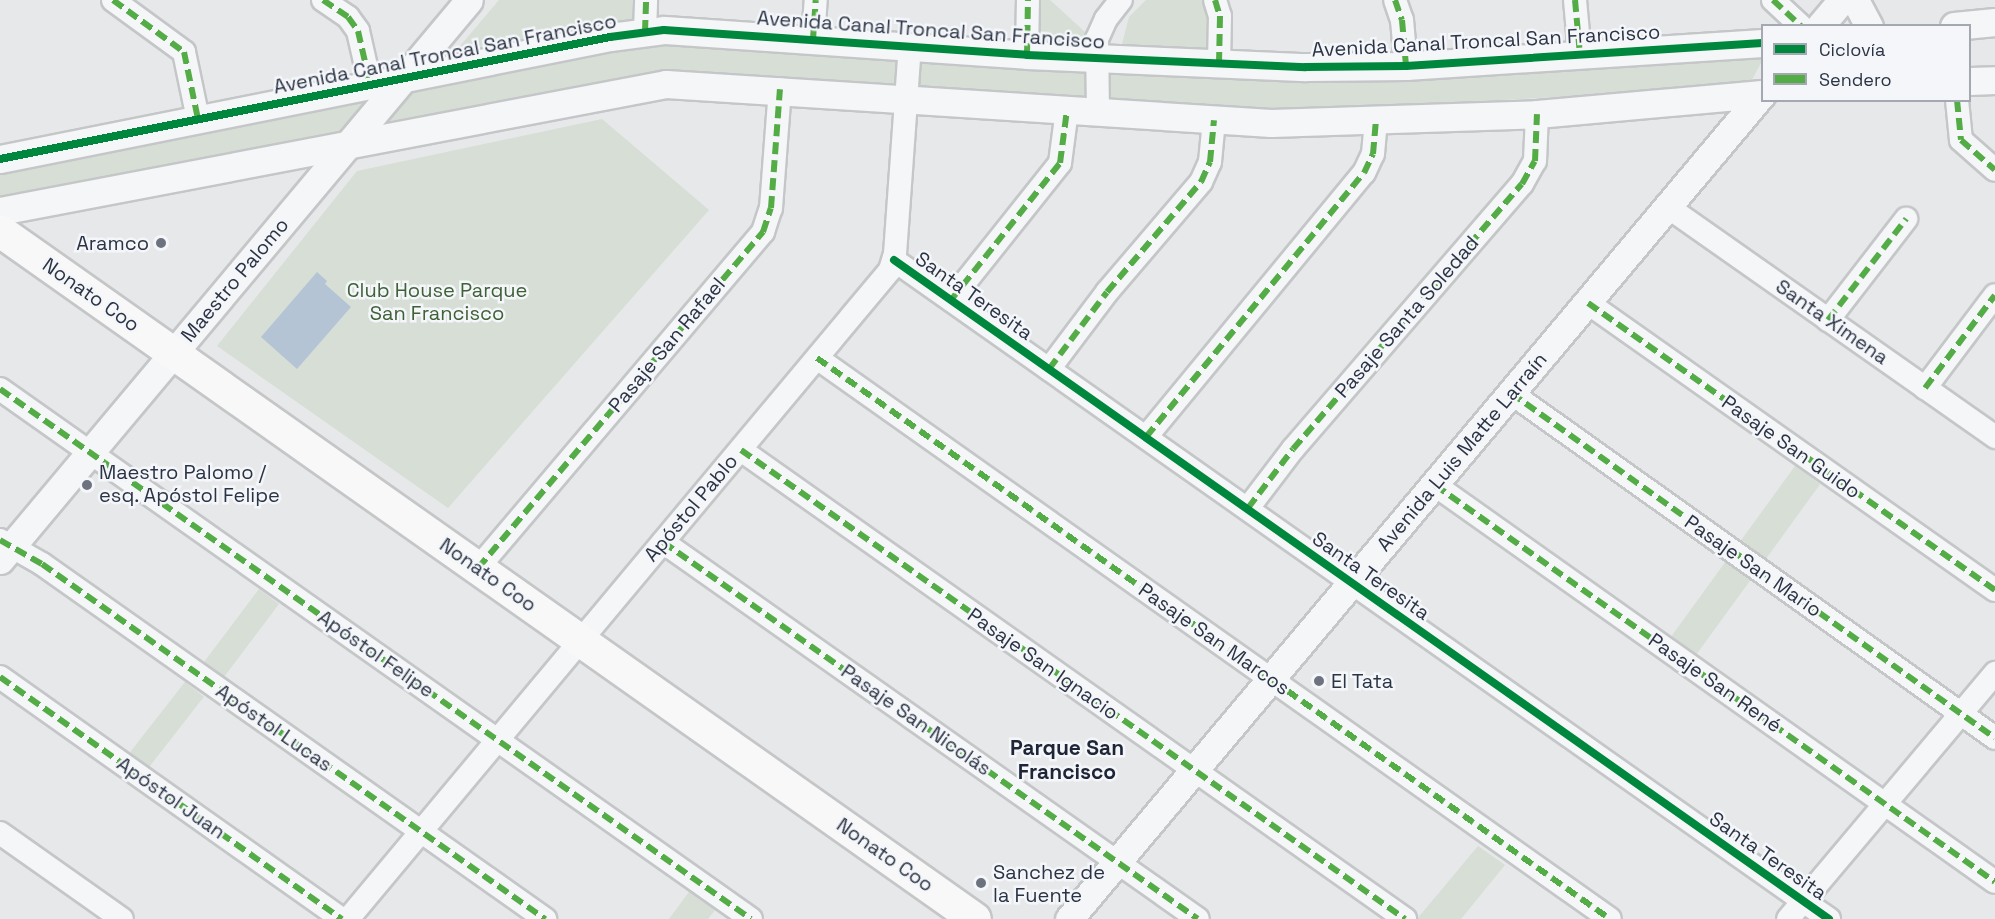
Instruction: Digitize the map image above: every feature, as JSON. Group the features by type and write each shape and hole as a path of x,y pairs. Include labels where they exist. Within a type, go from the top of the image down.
{"main road":[{"name":"Nonato Coo","path":"0,231 975,919"}],"street":[{"path":"113,0 184,52 198,119"},
{"path":"323,0 348,17 358,31 370,84"},
{"name":"Maestro Palomo","path":"4,549 90,453 469,0"},
{"path":"645,32 646,0"},
{"path":"813,39 816,0"},
{"path":"1027,55 1028,0"},
{"path":"1098,112 1096,59 1100,30 1121,0"},
{"path":"1215,0 1220,16 1219,65"},
{"path":"1395,0 1402,20 1406,66"},
{"path":"1575,0 1580,55"},
{"path":"1773,0 1799,24"},
{"path":"1822,24 1842,0"},
{"path":"1855,0 1868,24"},
{"path":"1971,24 1995,22"},
{"name":"Avenida Canal Troncal San Francisco","path":"0,159 370,84 645,32 683,29 1027,55 1219,65 1406,66 1761,43"},
{"name":"Apóstol Pablo","path":"348,919 884,278 894,260 910,47"},
{"path":"1971,81 1995,80"},
{"path":"0,211 666,84 780,89 1214,120 1376,120 1537,114 1761,94"},
{"name":"Pasaje San Rafael","path":"478,568 763,232 771,208 780,89"},
{"name":"Avenida Luis Matte Larraín","path":"1069,919 1761,95"},
{"path":"1957,102 1961,140 1995,170"},
{"path":"951,300 1060,163 1065,147 1067,110"},
{"name":"Pasaje Santa Soledad","path":"1248,508 1293,449 1522,184 1535,161 1537,114"},
{"path":"1049,369 1107,292 1201,182 1210,162 1214,120"},
{"path":"1146,437 1364,173 1373,154 1376,120"},
{"name":"Santa Ximena","path":"1668,207 1995,437"},
{"path":"1828,320 1906,219"},
{"name":"Santa Teresita","path":"894,260 1829,919"},
{"path":"1925,388 1995,296"},
{"name":"Pasaje San Guido","path":"1588,303 1995,590"},
{"name":"Pasaje San Marcos","path":"817,358 1610,919"},
{"name":"Apóstol Felipe","path":"0,389 752,919"},
{"name":"Pasaje San Mario","path":"1511,393 1995,738"},
{"name":"Pasaje San Ignacio","path":"741,450 1405,919"},
{"name":"Pasaje San René","path":"1435,484 1995,882"},
{"name":"Pasaje San Nicolás","path":"663,542 1198,919"},
{"name":"Apóstol Lucas","path":"4,549 42,564 545,919"},
{"path":"1788,919 1995,673"},
{"name":"Apóstol Juan","path":"0,677 342,919"},
{"path":"0,832 122,919"}],"green space":[{"path":"499,0 639,0 638,24 449,59"},
{"path":"1040,0 1050,0 1085,32 1093,25 1090,48 1036,43"},
{"path":"1146,0 1202,0 1216,13 1217,54 1121,48 1129,17"},
{"path":"638,44 1117,74 1284,77 1761,50 1761,63 1748,87 1272,112 686,71 391,121 0,197 0,170"},
{"name":"Club House Parque San Francisco","path":"602,119 709,210 448,508 217,346 357,171"},
{"path":"1795,466 1820,484 1697,654 1672,636"},
{"path":"259,589 279,604 224,678 204,662"},
{"path":"185,682 204,697 147,769 128,754"},
{"path":"1478,846 1505,865 1461,919 1417,919"},
{"path":"689,892 715,910 708,919 669,919"}],"water":[{"path":"317,272 327,281 325,284 351,307 297,369 261,337"}],"marked path":[{"path":"113,0 184,52 198,119"},
{"path":"323,0 348,17 358,31 370,84"},
{"path":"645,32 646,0"},
{"path":"813,39 816,0"},
{"path":"1027,55 1028,0"},
{"path":"1215,0 1220,16 1219,65"},
{"path":"1395,0 1402,20 1406,66"},
{"path":"1575,0 1580,55"},
{"path":"1773,0 1799,24"},
{"path":"478,568 763,232 771,208 780,89"},
{"path":"1957,102 1961,140 1995,170"},
{"path":"951,300 1060,163 1067,110"},
{"path":"1248,508 1293,449 1522,184 1535,161 1537,114"},
{"path":"1049,369 1107,292 1201,182 1210,162 1214,120"},
{"path":"1146,437 1364,173 1373,154 1376,120"},
{"path":"1828,320 1906,219"},
{"path":"1925,388 1995,295"},
{"path":"1588,303 1995,590"},
{"path":"817,358 1610,919"},
{"path":"0,389 751,919"},
{"path":"1511,393 1995,738"},
{"path":"741,450 1405,919"},
{"path":"1435,485 1995,882"},
{"path":"0,540 42,564 545,919"},
{"path":"663,542 1198,919"},
{"path":"0,677 342,919"}],"cycle path":[{"path":"0,159 610,37 664,30 1027,55 1306,67 1406,66 1761,43"},
{"path":"894,260 1829,919"}],"place":[{"name":"Aramco","path":"161,243"},
{"name":"Maestro Palomo / esq. Apóstol Felipe","path":"87,485"},
{"name":"El Tata","path":"1319,681"},
{"name":"Sanchez de la Fuente","path":"981,883"}],"district":[{"name":"Parque San Francisco","path":"1067,760"}]}
